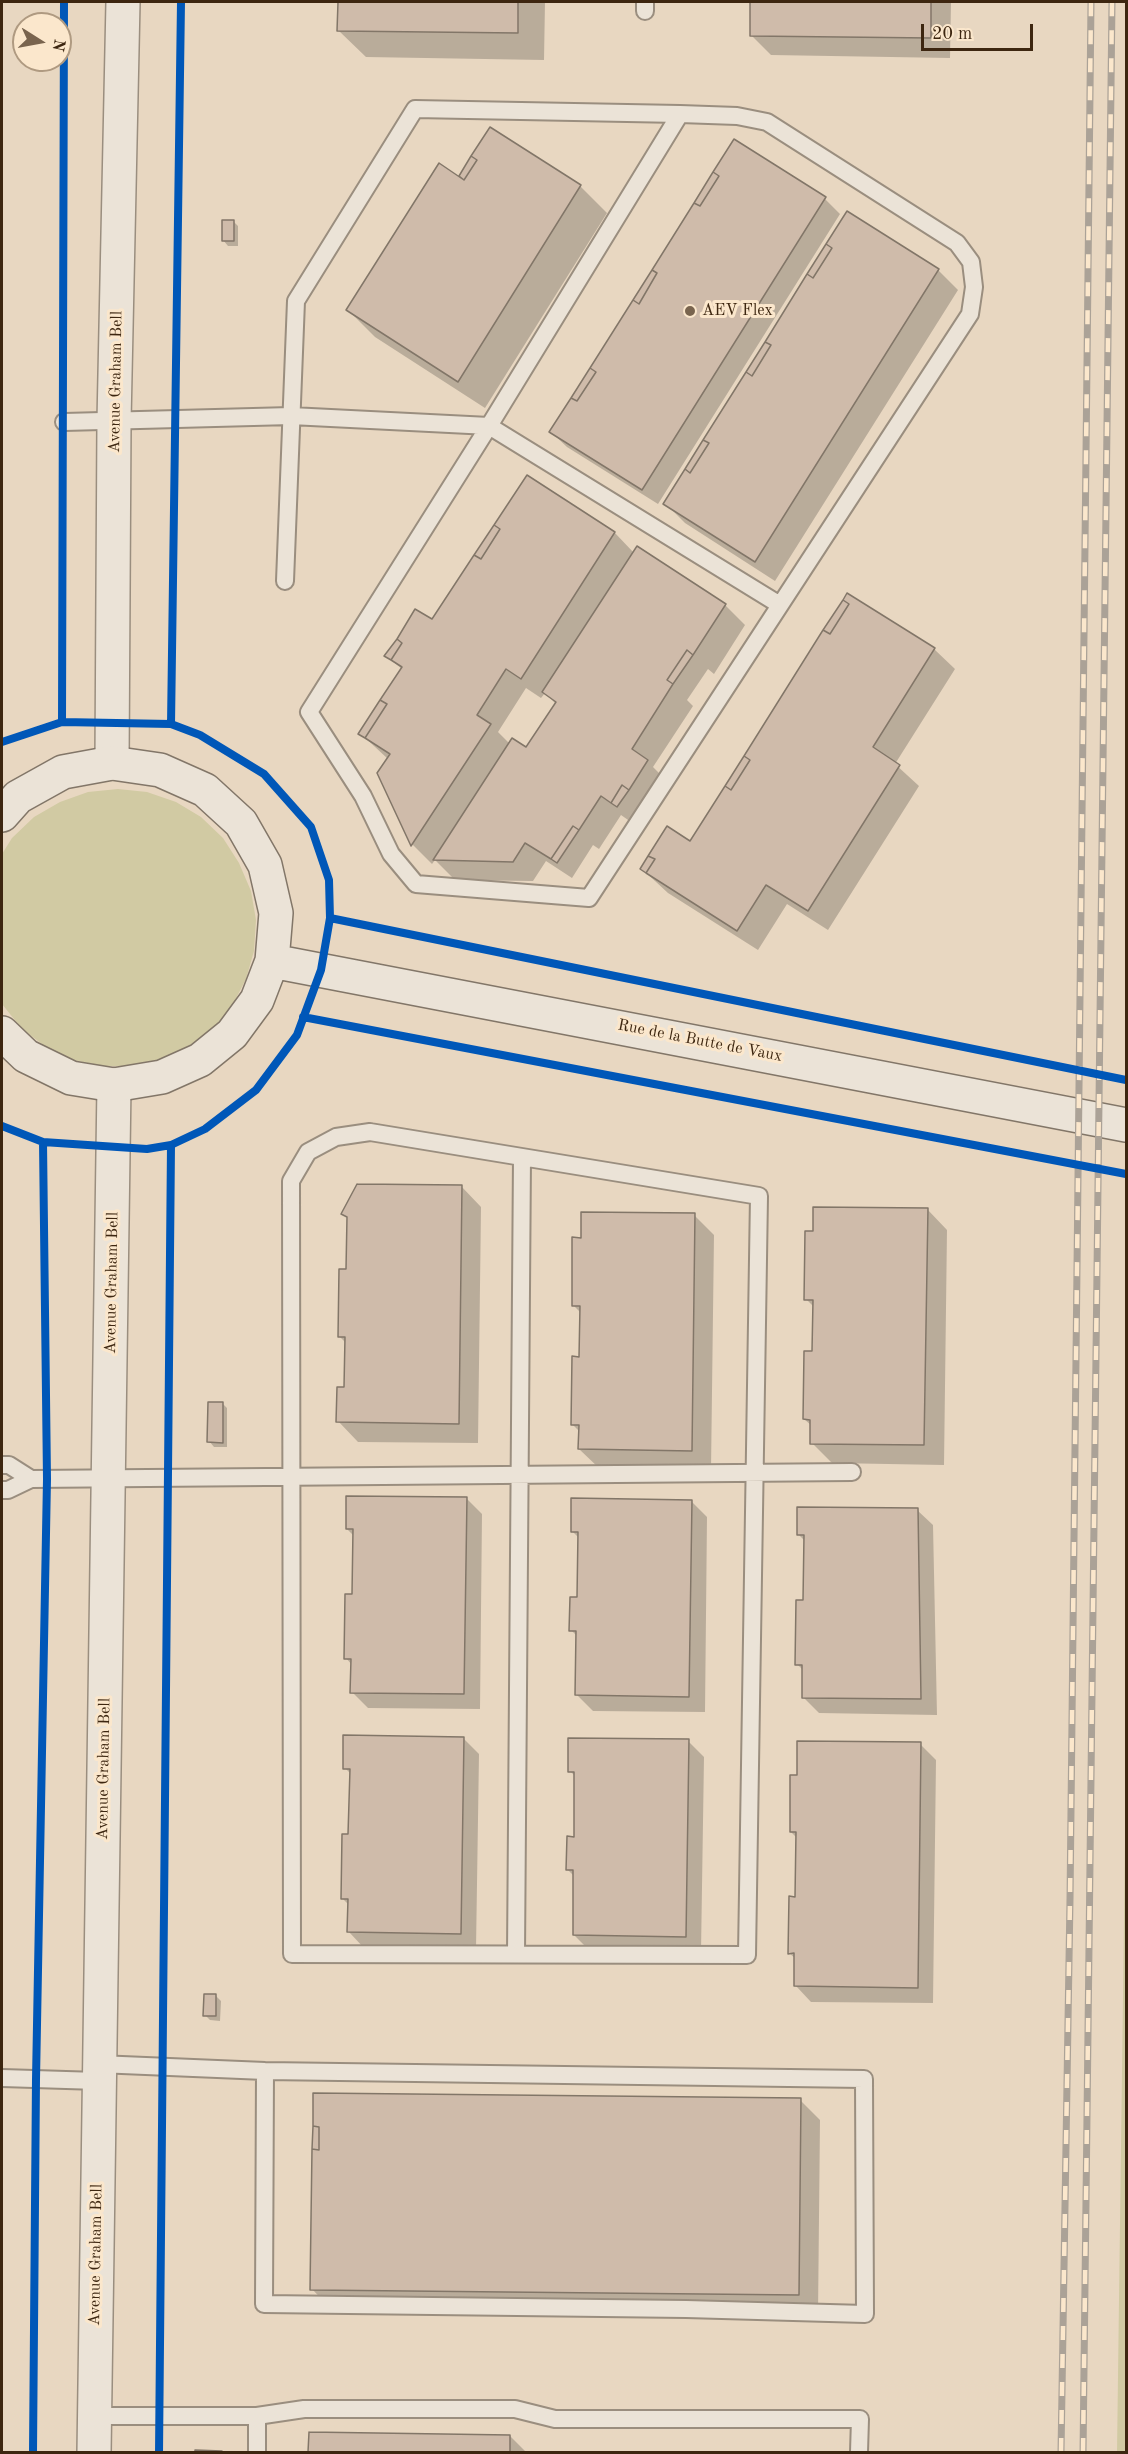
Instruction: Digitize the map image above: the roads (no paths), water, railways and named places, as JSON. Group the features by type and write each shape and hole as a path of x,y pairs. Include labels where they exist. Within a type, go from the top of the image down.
{"street":[{"name":"Avenue Graham Bell","path":"112,763 114,421 123,2"},
{"path":"2,815 18,797 63,772 112,763 160,770 205,790 241,823 265,865 276,913 272,961 257,1000 232,1034 200,1060 162,1077 114,1085 71,1078 26,1056 2,1033"},
{"name":"Rue de la Butte de Vaux","path":"272,961 1126,1125"},
{"name":"Avenue Graham Bell","path":"94,2452 114,1085"}],"lane":[{"path":"285,581 296,301 415,109 680,114 737,116 767,122 957,243 971,262 974,287 970,314 589,898 416,884 391,854 363,796 309,712 489,426 680,114"},
{"path":"64,422 291,416 489,426 780,605"},
{"path":"370,1132 522,1157 759,1196 747,1955 292,1954 291,1181 309,1152 336,1137 370,1132"},
{"path":"516,1954 522,1157"},
{"path":"2,1465 9,1465 32,1479"},
{"path":"2,1490 8,1490 32,1479 852,1473"},
{"path":"2,2078 98,2073 265,2071 864,2079 865,2314 686,2309 264,2304 265,2071"},
{"path":"94,2416 257,2416 304,2409 515,2409 555,2419 860,2419 859,2452"},
{"path":"257,2416 257,2452"}],"railway":[{"path":"1061,2452 1070,1899 1091,2"},
{"path":"1083,2452 1112,2"}],"place":[{"name":"AEV Flex","path":"690,311"}]}
